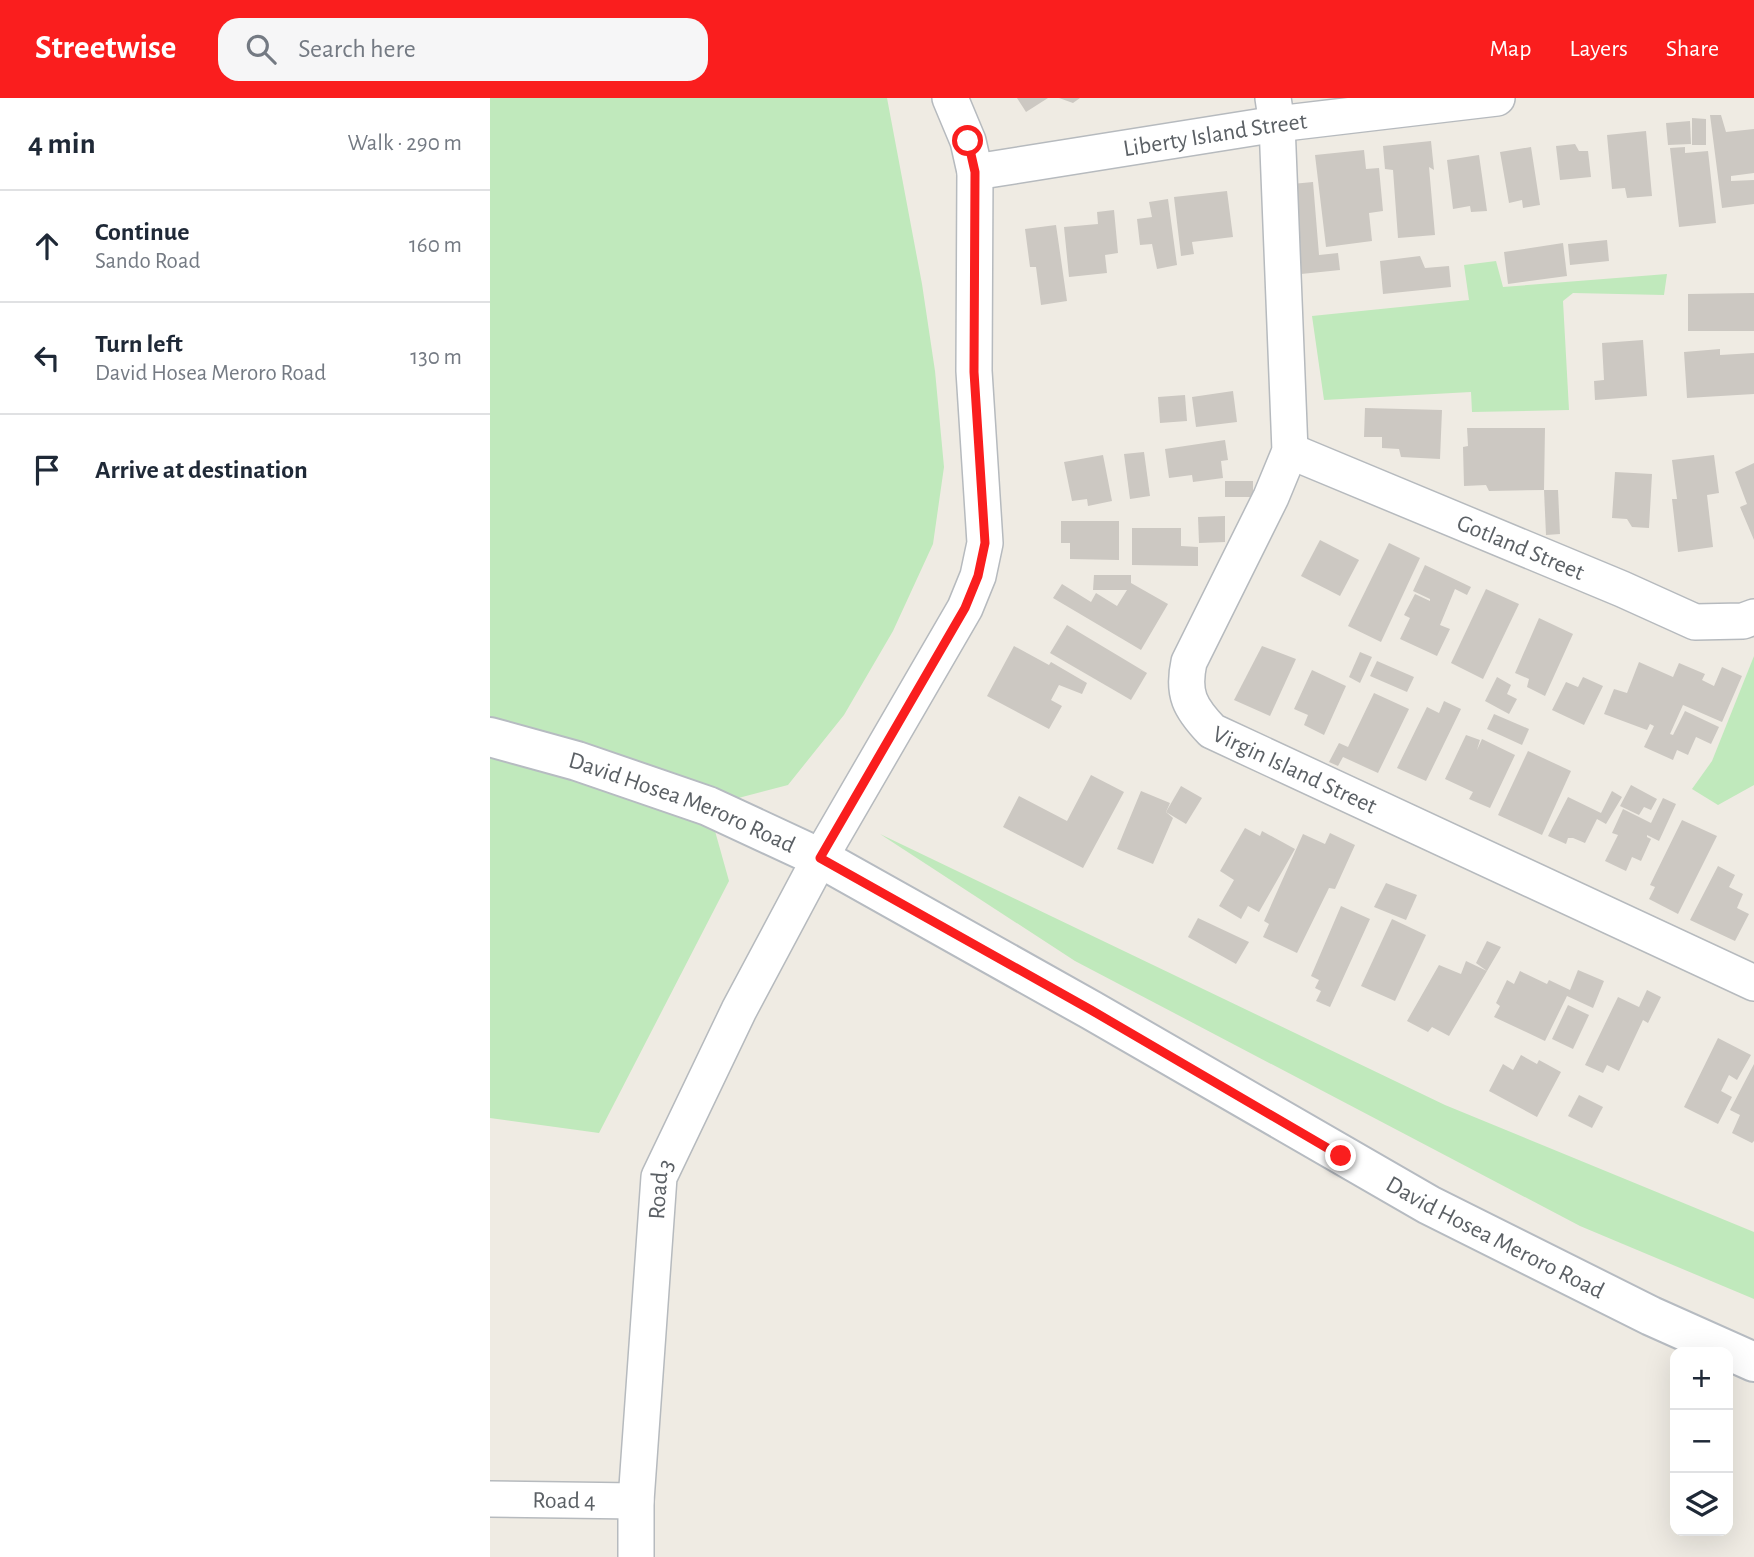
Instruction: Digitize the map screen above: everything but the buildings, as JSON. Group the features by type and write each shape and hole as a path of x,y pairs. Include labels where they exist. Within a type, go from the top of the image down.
{"main road":[{"name":"David Hosea Meroro Road","path":"490,737 577,761 708,806 820,858 1429,1205 1651,1316 1754,1362"}],"street":[{"name":"Road 3","path":"636,1557 636,1501 659,1177 739,1010 820,858 958,620 978,576 985,543 974,372 975,172 968,141 950,98"},
{"name":"Liberty Island Street","path":"975,172 1275,111 1497,98"},
{"name":"Virgin Island Street","path":"1275,111 1290,451 1271,497 1189,662 1186,676 1187,694 1195,713 1212,731 1754,983"},
{"name":"Gotland Street","path":"1290,451 1609,583 1695,622 1743,621 1754,617"},
{"name":"Road 4","path":"490,1499 636,1501"}],"green space":[{"path":"490,98 887,98 922,284 935,371 944,467 933,544 893,631 844,715 788,785 708,806 729,881 599,1133 490,1118"},
{"path":"1496,261 1503,287 1667,274 1664,295 1573,293 1563,301 1569,410 1472,412 1471,392 1324,400 1312,316 1469,300 1464,265"},
{"path":"1754,656 1754,785 1718,805 1692,789 1712,761"},
{"path":"880,834 1445,1105 1754,1232 1754,1299 1580,1226 1075,961"}],"route":[{"path":"968,141 975,172 974,372 985,543 978,576 965,608 820,858 1091,1010 1341,1156"}]}
